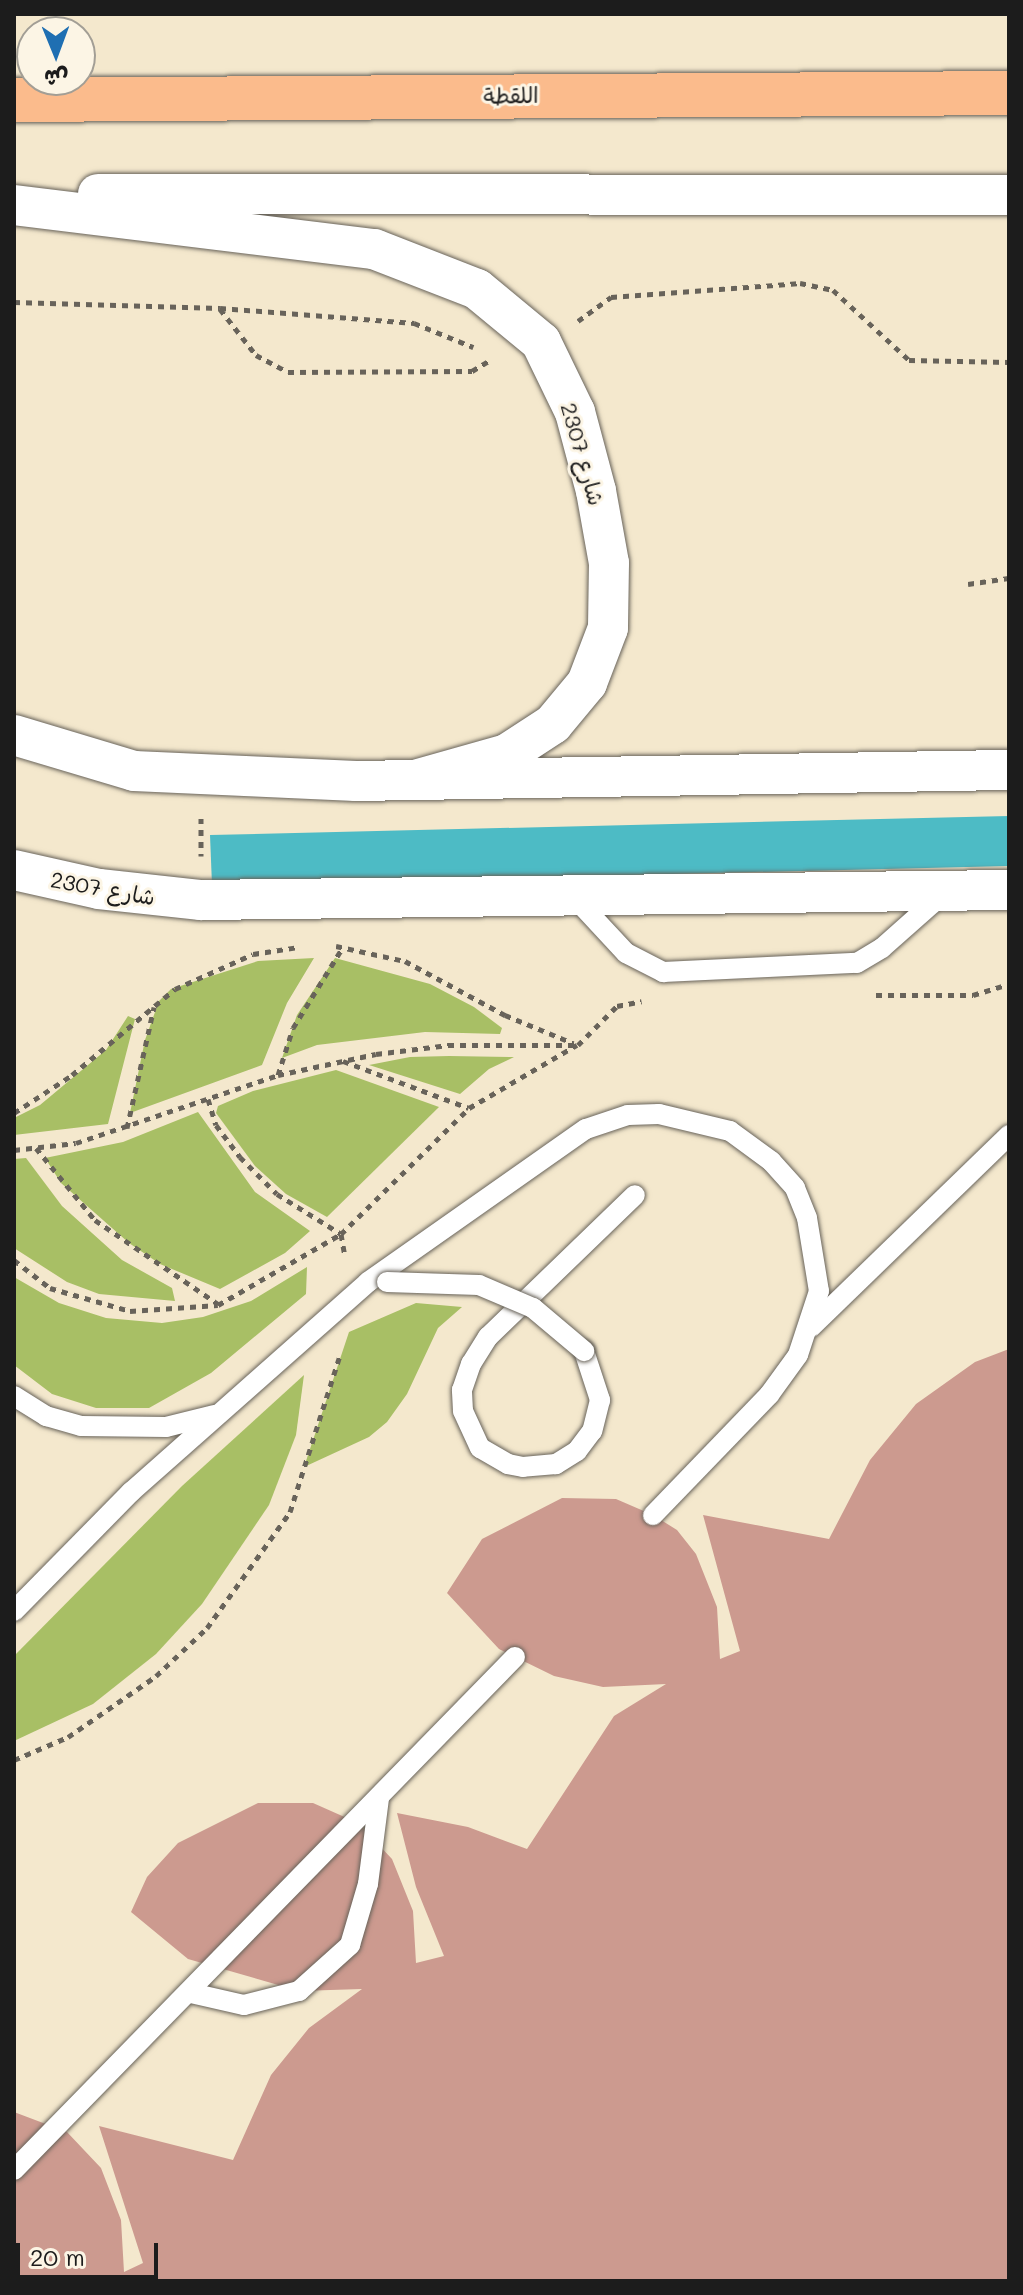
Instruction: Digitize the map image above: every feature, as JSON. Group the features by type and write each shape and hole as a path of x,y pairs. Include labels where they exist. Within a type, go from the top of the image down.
{"main road":[{"name":"اللقطة","path":"14,100 1009,93"}],"street":[{"path":"14,194 1009,195"},
{"name":"شارع 2307","path":"14,205 374,249 477,289 541,342 575,412 596,491 609,563 608,628 587,683 553,724 507,754 418,779"},
{"name":"شارع 2307","path":"14,735 134,771 418,779 1009,770"},
{"name":"شارع 2307","path":"14,870 163,899 1009,890"}],"lane":[{"path":"573,896 626,953 663,972 827,968 857,963 882,948 946,891"},
{"path":"14,1611 131,1492 218,1414 377,1282 586,1129 628,1115 659,1114 730,1131 771,1161 795,1188 817,1263 819,1291 811,1327"},
{"path":"653,1515 769,1395 811,1327 1009,1135"},
{"path":"377,1282 479,1285 541,1313 584,1351 600,1400 592,1431 577,1451 556,1464 523,1467 508,1464 480,1448 463,1411 462,1390 471,1364 488,1337 635,1195"},
{"path":"14,1396 46,1416 81,1426 166,1427 218,1414"},
{"path":"14,2170 191,1993 515,1657"},
{"path":"191,1993 244,2005 299,1991 350,1945 368,1884 379,1798"}],"path":[{"path":"220,308 256,355 288,372 472,371 493,358"},
{"path":"968,584 1009,578"},
{"path":"330,945 405,961 505,1015 578,1045"},
{"path":"14,1113 72,1075 175,989 253,954 304,946"},
{"path":"278,1075 293,1028 343,947"},
{"path":"869,995 973,995 1009,984"},
{"path":"14,1260 50,1288 130,1311 218,1305 341,1234 469,1108 578,1045 617,1006 651,999"},
{"path":"127,1128 154,1006"},
{"path":"14,1150 127,1128 278,1075 342,1061 448,1045 578,1045"},
{"path":"342,1061 469,1108"},
{"path":"208,1099 216,1125 240,1157 277,1194 341,1234 347,1271"},
{"path":"35,1148 95,1220 218,1305"},
{"path":"14,1760 68,1737 156,1676 217,1616 290,1512 342,1347"}],"green space":[{"path":"314,958 287,1003 262,1065 130,1113 145,1040 159,1001 171,989 258,961"},
{"path":"335,958 430,984 474,1007 502,1028 500,1034 425,1032 317,1045 282,1058 297,1015"},
{"path":"128,1016 135,1019 108,1124 14,1135 14,1118 40,1105 106,1050"},
{"path":"410,1057 514,1057 489,1069 460,1094 369,1065"},
{"path":"336,1070 439,1107 327,1217 286,1194 255,1166 216,1113 218,1106 253,1091"},
{"path":"198,1112 255,1192 310,1231 285,1253 220,1289 160,1264 129,1243 61,1183 45,1158 123,1142"},
{"path":"26,1158 62,1206 122,1260 172,1288 175,1301 99,1294 67,1282 14,1248 14,1159"},
{"path":"307,1267 306,1294 211,1373 149,1408 96,1408 52,1394 14,1365 14,1277 59,1303 106,1318 162,1323 203,1317 251,1301"},
{"path":"416,1303 462,1307 438,1328 407,1394 387,1422 369,1437 304,1467 349,1332"},
{"path":"304,1375 296,1435 269,1505 202,1604 156,1654 93,1704 14,1741 14,1656 182,1486"}],"water":[{"path":"1009,816 1009,866 212,885 210,835"}],"building":[{"path":"1009,1349 1009,2281 14,2281 14,2112 67,2132 101,2168 121,2220 124,2272 143,2263 99,2126 233,2160 271,2075 309,2028 362,1989 299,1991 188,1959 131,1912 147,1877 178,1843 258,1803 313,1803 358,1823 392,1859 413,1911 416,1963 444,1956 416,1887 397,1813 468,1827 527,1849 614,1716 666,1684 603,1687 554,1676 499,1649 447,1593 482,1539 562,1498 616,1499 653,1515 677,1530 696,1554 717,1607 720,1659 740,1651 703,1515 829,1539 870,1460 916,1404 975,1362"}]}
